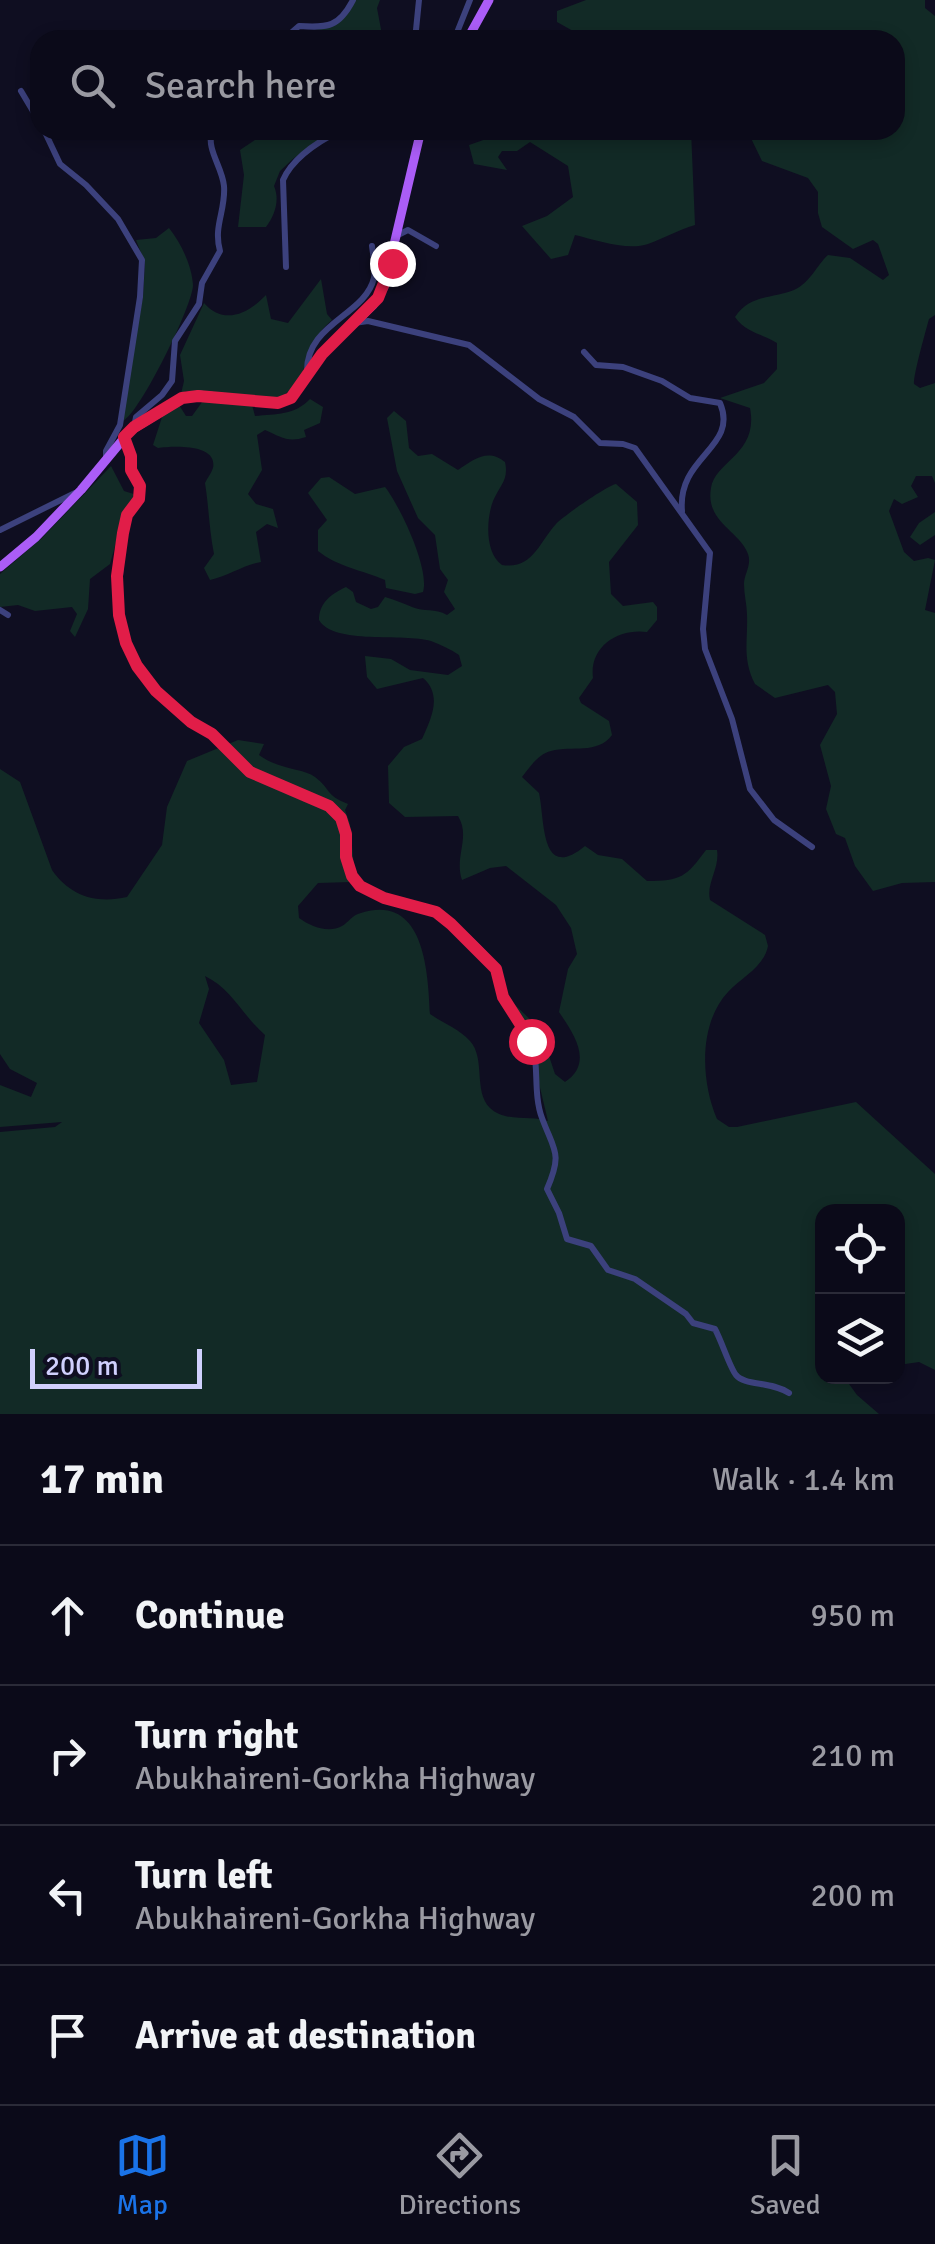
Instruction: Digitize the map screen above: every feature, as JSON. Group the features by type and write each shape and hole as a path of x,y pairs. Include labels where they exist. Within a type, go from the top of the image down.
{"main road":[{"path":"472,30 488,0"},
{"path":"0,568 36,538 134,427 188,397 284,401 296,393 322,354 378,298 398,235 420,140"}],"street":[{"path":"294,30 298,26 327,26 344,17 353,0"},
{"path":"416,30 418,0"},
{"path":"458,30 470,0"},
{"path":"21,91 30,106"},
{"path":"49,140 60,164 118,219 142,260 120,425 106,451 106,460"},
{"path":"134,427 136,418 172,381 175,341 198,304 205,276 220,251 215,233 224,180 211,140"},
{"path":"286,267 283,180 305,153 326,140"},
{"path":"398,235 408,230 436,246"},
{"path":"307,379 306,362 314,343 349,311 374,278 372,246"},
{"path":"352,324 368,320 469,345 539,399 574,417 600,443 635,448 710,554 703,629 706,649 732,719 750,789 774,820 812,847"},
{"path":"584,352 596,366 623,367 662,381 690,398 720,403 724,417 720,439 692,467 680,494 682,512"},
{"path":"124,437 131,470 140,486 139,499 127,515 123,533 117,576 119,615 137,666 156,691 191,722 212,734 250,772 329,806 341,818 346,857 360,886 384,898 436,912 487,957 496,969 503,997 531,1041 542,1118 555,1144 556,1161 547,1189 560,1212 567,1238 591,1246 608,1270 635,1279 693,1323 714,1330 736,1376 746,1383 777,1385 789,1392"},
{"path":"0,530 81,490"}],"green space":[{"path":"351,0 380,0 377,8 381,30 305,30 322,29 343,15"},
{"path":"586,0 925,0 925,8 935,16 935,315 929,319 914,384 920,388 935,383 935,483 932,476 916,476 911,486 918,497 902,504 894,499 889,511 904,552 914,561 935,560 925,610 935,613 935,882 902,883 873,891 855,866 845,838 836,834 826,809 831,786 820,745 837,714 835,692 828,685 775,698 755,684 746,650 744,584 749,558 744,546 718,518 711,500 714,479 743,446 751,424 750,408 720,398 764,383 777,369 777,343 749,330 735,317 747,304 800,287 828,255 850,258 883,280 889,275 878,244 873,240 853,249 822,227 818,192 808,178 762,161 752,140 905,140 905,30 571,30 557,22 557,11"},
{"path":"255,140 322,140 280,171 274,186 276,207 266,227 238,227 244,175 240,150"},
{"path":"483,140 691,140 695,225 640,246 575,235 568,255 551,259 522,226 547,216 573,197 568,166 530,142 517,151 502,151 498,157 507,170 474,164 469,145"},
{"path":"169,228 188,263 191,296 153,380 123,421 143,297 145,263 136,240 156,238"},
{"path":"321,279 327,314 332,320 316,338 301,377 287,392 262,398 186,391 181,394 184,381 180,355 204,303 220,314 236,314 266,295 271,319 288,323"},
{"path":"205,398 252,405 255,416 292,411 310,399 323,407 320,423 304,430 306,437 289,439 265,430 257,435 262,470 248,494 256,504 273,509 278,528 267,524 256,532 261,562 210,580 204,568 214,554 205,483 213,460 193,448 153,445 163,414 179,405 186,416 192,416"},
{"path":"394,411 406,421 409,448 418,456 432,454 458,470 487,455 505,462 505,478 493,501 488,526 492,553 502,565 528,559 560,520 611,486 616,484 637,502 638,525 609,562 611,594 623,606 653,602 657,620 647,632 617,636 601,648 593,678 579,698 609,721 612,735 592,747 546,753 522,777 539,793 547,844 560,857 585,846 598,855 622,859 647,881 658,881 682,876 706,850 717,850 710,900 765,935 768,946 757,966 728,992 711,1020 706,1071 717,1119 737,1127 856,1102 935,1174 935,1370 919,1362 905,1364 905,1204 815,1204 815,1384 849,1384 879,1414 0,1414 0,1132 55,1127 62,1122 0,1127 0,1085 31,1097 37,1083 10,1069 0,1054 0,769 20,782 52,870 59,879 85,896 116,899 127,897 162,845 167,807 187,761 238,740 264,744 259,755 274,764 310,774 335,798 348,804 345,810 355,877 351,882 318,883 298,906 299,918 331,929 358,914 382,910 398,915 410,925 424,959 430,1014 475,1048 482,1093 496,1113 548,1121 525,1025 508,998 540,1029 555,1074 565,1082 578,1066 578,1048 559,1012 568,969 577,954 571,928 556,905 506,866 462,880 463,832 458,816 405,817 389,803 388,766 404,747 422,739 432,715 433,692 423,678 377,689 367,677 365,656 391,659 410,670 448,675 462,666 459,655 431,641 339,633 319,620 327,600 346,587 353,592 356,602 371,609 378,607 385,597 447,615 455,609 444,592 448,580 440,569 435,535 418,518 397,471 387,418","holes":["205,976 230,995 265,1035 257,1082 231,1085 224,1060 199,1023 209,989"]},
{"path":"111,466 124,491 137,495 124,514 110,564 90,579 88,609 75,637 70,631 77,614 72,607 35,611 18,605 0,607 0,574 42,538"},
{"path":"329,477 355,494 385,487 418,554 423,592 386,588 385,580 342,565 318,551 318,530 327,520 308,493 321,478"},
{"path":"935,512 935,535 920,545 910,537 919,523"}],"route":[{"path":"392,263 373,305 322,354 291,398 278,403 182,398 124,437 131,470 140,486 139,499 127,515 123,533 117,576 119,615 137,666 156,691 191,722 212,734 250,772 329,806 341,818 346,857 360,886 384,898 436,912 487,957 496,969 503,997 531,1041"}]}
